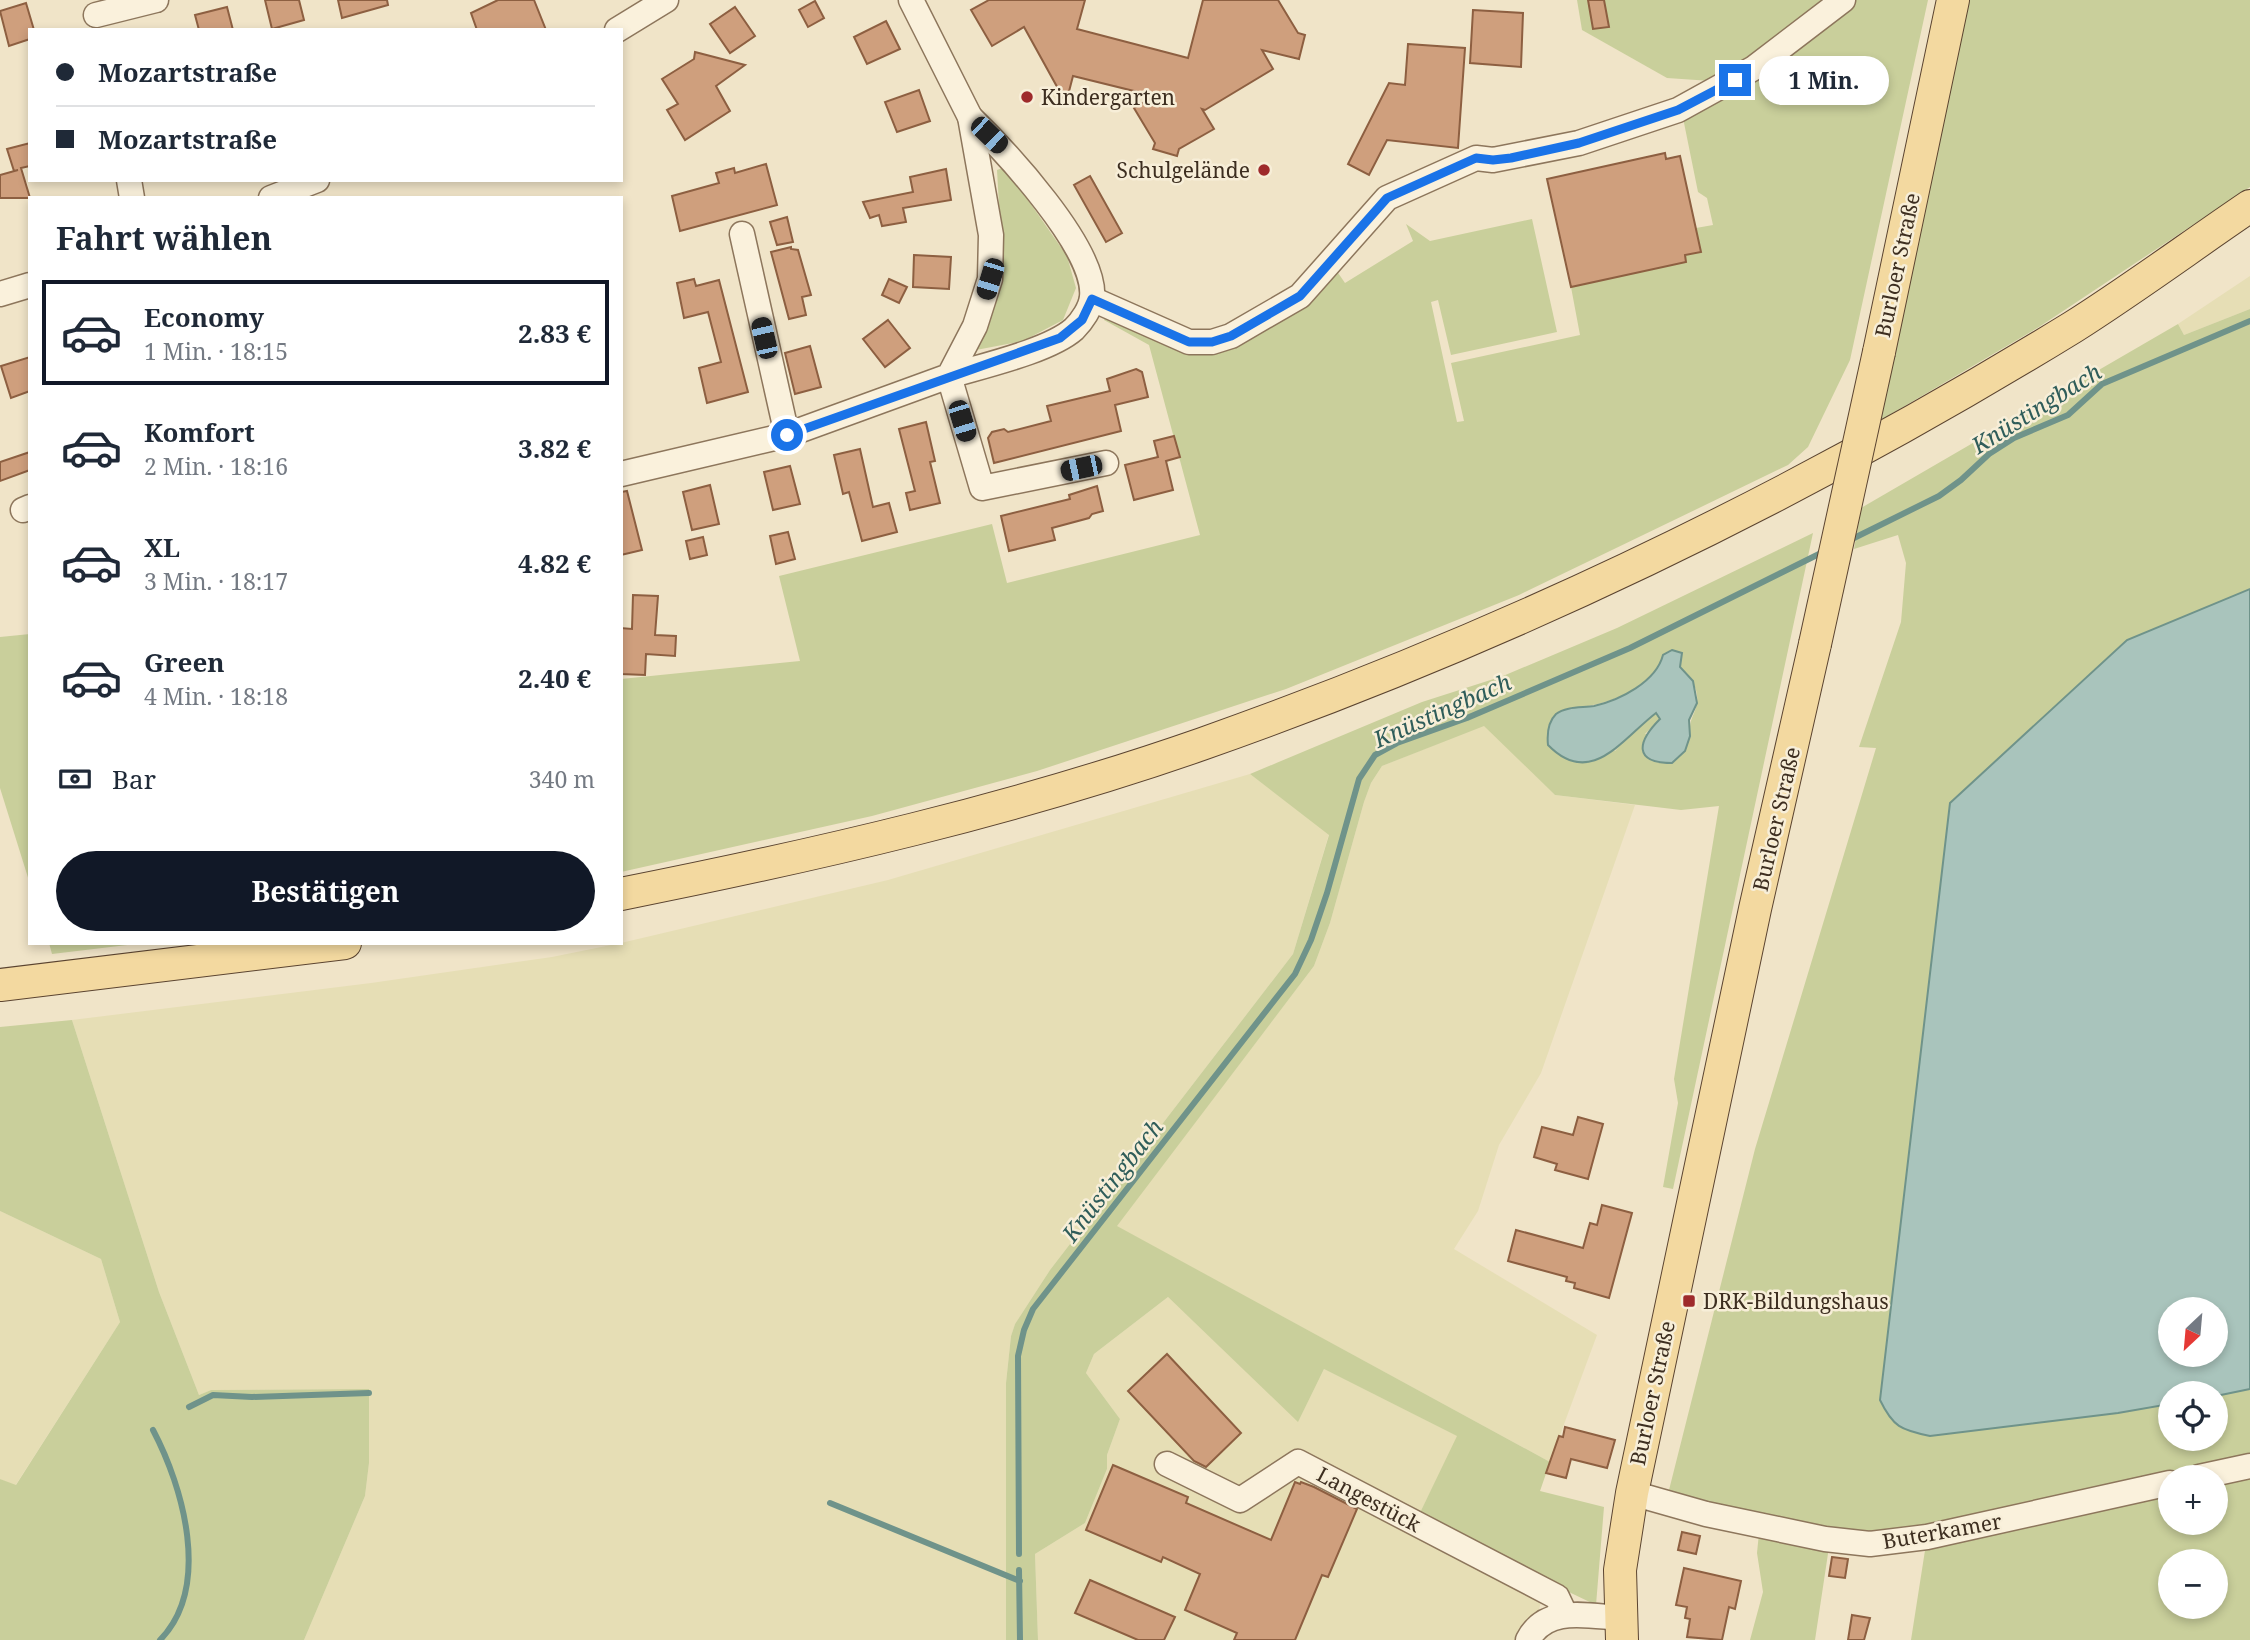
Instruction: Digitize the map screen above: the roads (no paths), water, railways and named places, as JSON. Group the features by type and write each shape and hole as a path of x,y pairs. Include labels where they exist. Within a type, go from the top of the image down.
{"main road":[{"name":"Burloer Straße","path":"1621,1629 1620,1570 1632,1493 1752,922 1879,352 1953,0"},
{"path":"623,894 751,868 1006,805 1199,745 1407,667 1621,572 1789,489 1911,423 2076,325 2250,206"},
{"path":"0,985 329,945"}],"street":[{"path":"96,15 156,0"},
{"path":"911,0 970,117 992,235 990,279 975,326 949,376 982,488 1106,463"},
{"path":"1092,299 1189,342 1212,342 1231,336 1300,296 1387,198 1476,158 1493,160 1579,143 1678,110 1754,68 1843,0"},
{"path":"620,28 658,2"},
{"path":"623,474 787,435 1060,338 1082,320 1092,299 1091,283 1084,265 1060,223 1007,153 970,117"},
{"path":"276,196 312,182"},
{"path":"742,234 787,435"},
{"path":"0,294 28,286"},
{"name":"Langestück","path":"1167,1464 1240,1500 1298,1462 1558,1597 1565,1614"},
{"path":"2228,1471 2250,1466"},
{"name":"Buterkamer","path":"1632,1493 1706,1514 1825,1539 1870,1544 1927,1537 2158,1486"},
{"path":"1528,1640 1532,1631 1548,1619 1565,1614 1621,1629"}],"water":[{"path":"2250,589 2250,1389 2228,1394 2228,1381 2158,1381 2158,1406 1930,1436 1899,1426 1889,1416 1880,1400 1950,803 2127,640"},
{"path":"1672,650 1682,653 1680,667 1693,681 1697,703 1689,720 1690,736 1685,751 1672,763 1650,759 1643,750 1643,743 1660,719 1656,713 1618,746 1592,761 1578,762 1564,757 1548,745 1551,721 1556,714 1570,708 1604,703 1636,688 1653,674 1663,655"}],"waterway":[{"name":"Knüstingbach","path":"1848,541 1939,496 1989,454 2014,438 2068,415 2102,384 2250,321"},
{"name":"Knüstingbach","path":"1019,1554 1018,1356 1024,1330 1033,1309 1295,974 1311,940 1327,893 1359,779 1375,755 1397,743 1467,718 1630,648 1825,551"},
{"path":"189,1407 213,1395 252,1397 369,1393"},
{"path":"153,1430 174,1479 182,1508 189,1565 185,1593 176,1618 160,1640"},
{"path":"830,1503 1020,1581"},
{"name":"Knüstingbach","path":"1019,1570 1020,1640"}],"place":[{"name":"Kindergarten","path":"1027,97"},
{"name":"Schulgelände","path":"1264,170"},
{"name":"DRK-Bildungshaus","path":"1689,1301"}]}
